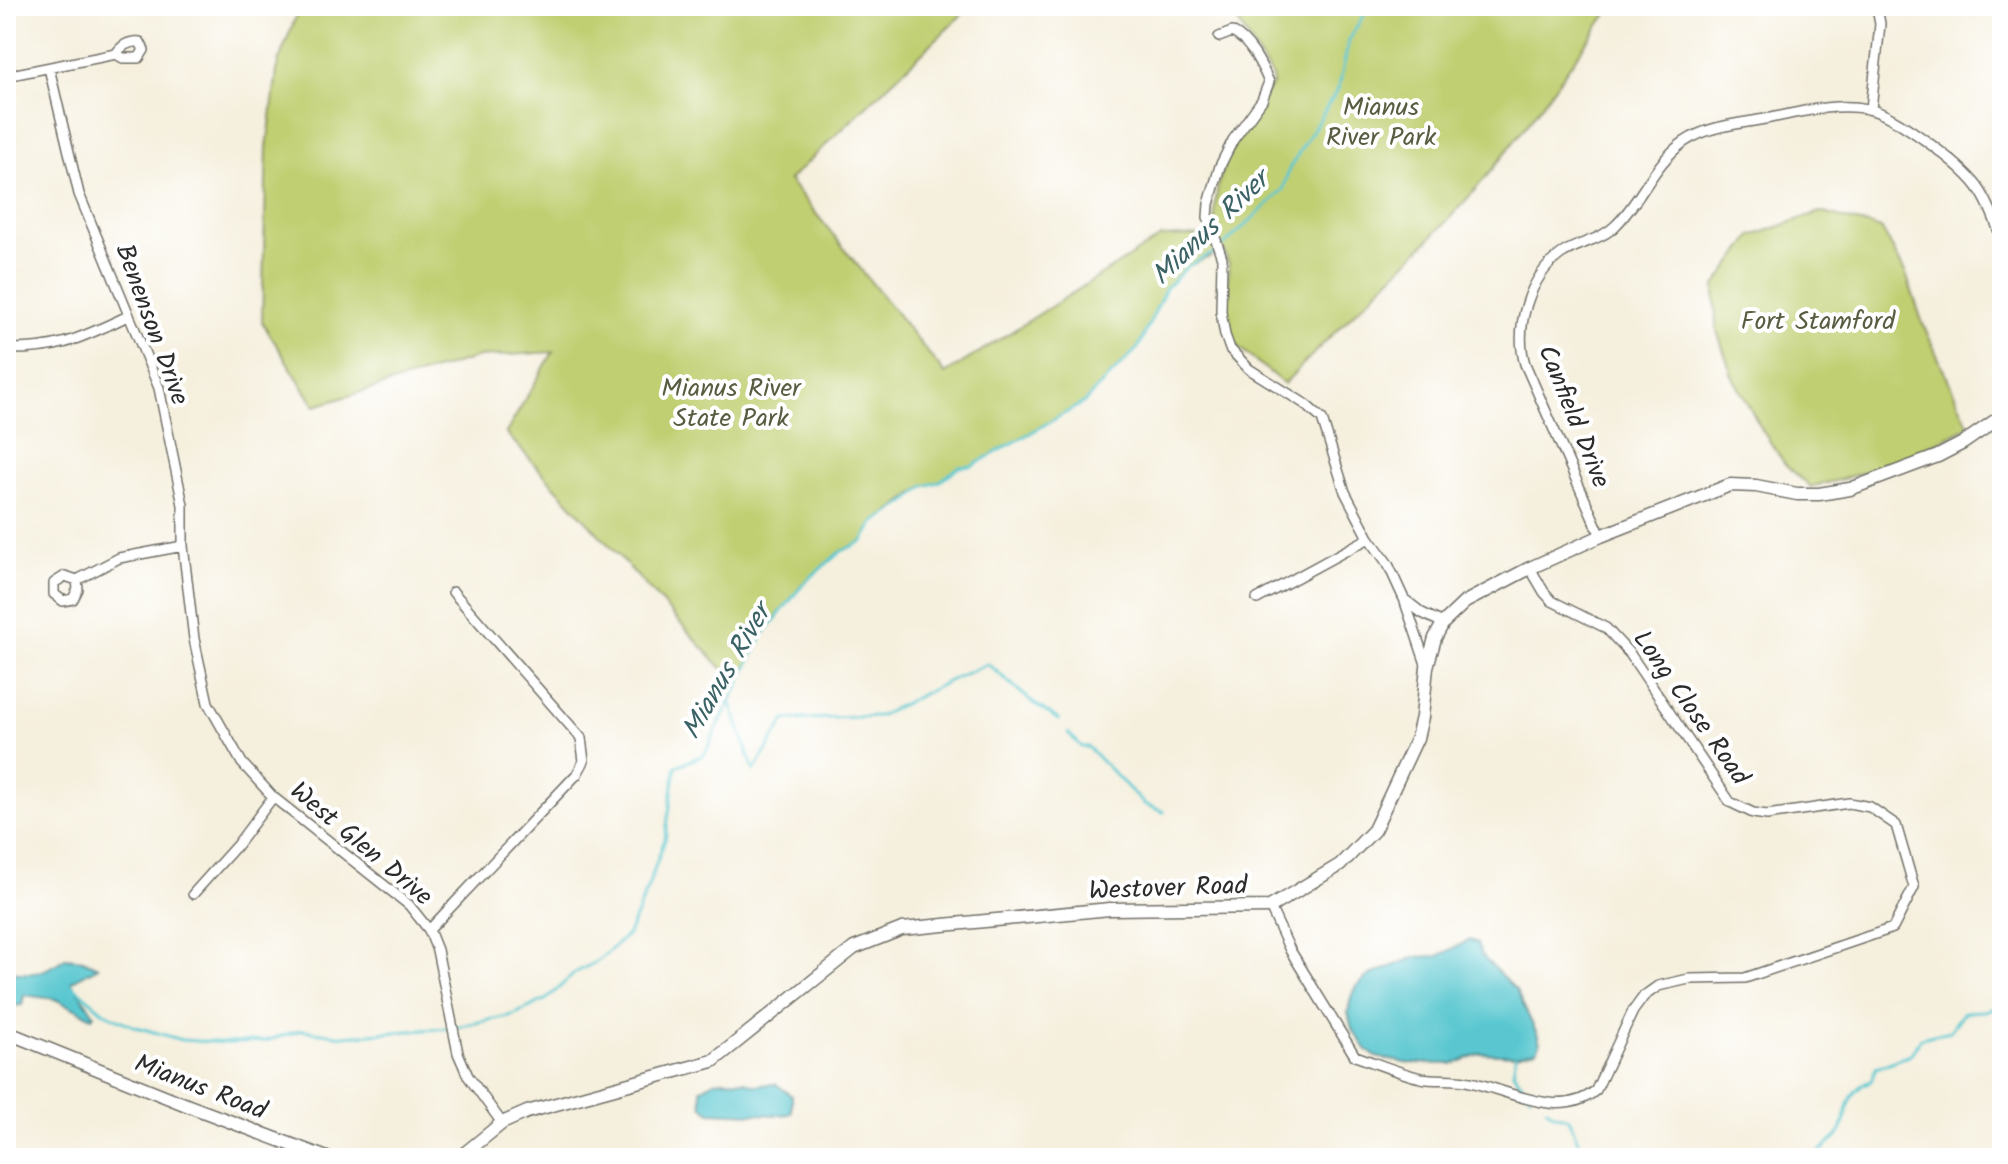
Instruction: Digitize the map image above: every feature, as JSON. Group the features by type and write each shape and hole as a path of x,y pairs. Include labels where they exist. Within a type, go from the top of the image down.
{"street":[{"path":"1871,109 1880,24 1877,6"},
{"path":"1219,37 1232,32 1241,38 1269,82 1262,100 1233,140 1215,179 1208,217 1222,258 1221,312 1230,349 1249,369 1305,404 1322,419 1345,492 1369,538 1388,564 1404,599 1427,667"},
{"path":"6,76 116,54"},
{"name":"Benenson Drive","path":"49,68 79,194 159,388 183,505 183,546 200,674 208,703 226,738"},
{"name":"Canfield Drive","path":"1601,536 1521,350 1528,300 1539,280 1560,255 1611,230 1624,217 1672,152 1698,133 1720,126 1841,107 1871,109 1918,135 1963,171 1991,209 2002,241"},
{"path":"6,349 39,350 61,345 128,316"},
{"name":"Westover Road","path":"459,1158 502,1123 527,1112 713,1061 854,948 902,929 1110,909 1270,907 1340,865 1374,830 1417,738 1427,667 1435,638 1443,623 1465,602 1601,536 1730,485 1756,486 1797,494 1850,489 1938,456 2002,416"},
{"path":"1257,599 1369,538"},
{"path":"77,580 119,558 183,546"},
{"name":"Long Close Road","path":"1270,907 1290,950 1355,1056 1422,1078 1466,1081 1549,1103 1565,1103 1588,1097 1596,1090 1633,1011 1644,996 1658,986 1689,979 1745,978 1893,928 1914,887 1896,825 1870,807 1849,803 1767,815 1753,813 1730,802 1624,646 1606,628 1552,601 1530,568"},
{"path":"429,930 577,774 584,761 581,738 453,592"},
{"path":"1404,599 1422,613 1443,623"},
{"name":"West Glen Drive","path":"226,738 242,763 273,797 409,905 429,930 437,950 453,1039 468,1076 502,1123"},
{"path":"193,894 237,845 273,797"},
{"name":"Mianus Road","path":"6,1032 327,1158"}],"green space":[{"name":"Mianus River State Park","path":"300,6 971,6 789,180 945,374 1161,237 1217,235 1216,193 1229,155 1273,83 1237,20 1205,6 1226,6 1228,9 1228,6 1613,6 1478,186 1284,384 1235,344 1225,325 1229,264 1222,247 1210,257 1188,266 1166,288 1138,348 1083,403 972,466 959,467 939,482 924,486 874,523 863,541 840,552 804,583 762,636 737,685 506,433 553,352 478,357 315,406 262,322 267,148 278,63"},
{"name":"Fort Stamford","path":"1820,212 1882,229 1906,274 1923,324 1969,426 1913,455 1810,487 1785,464 1732,375 1716,328 1715,286 1752,236"}],"water":[{"path":"1470,940 1477,943 1481,955 1516,990 1538,1036 1540,1044 1537,1050 1516,1055 1481,1053 1453,1064 1406,1063 1376,1057 1367,1050 1352,1029 1348,1012 1358,985 1368,976 1415,957 1438,956"},
{"path":"65,958 83,960 98,967 71,982 94,1014 92,1017 55,999 24,995 22,1005 6,1006 6,971 37,972"},
{"path":"714,1081 745,1081 754,1085 776,1084 792,1096 792,1111 778,1115 710,1112 702,1105 701,1089"}],"waterway":[{"name":"Mianus River","path":"1223,246 1283,190 1289,169 1339,87 1349,40 1369,6"},
{"name":"Mianus River","path":"456,1027 513,1015 547,999 575,973 599,960 628,934 665,839 676,766 704,755 762,636 804,583 840,552 863,541 874,523 924,486 939,482 959,467 972,466 1083,403 1138,348 1166,288 1188,266 1217,251"},
{"path":"731,704 754,771 785,720 879,716 988,664 1033,703 1059,720"},
{"path":"1068,733 1082,747 1088,747 1144,804 1164,812"},
{"name":"Mianus River","path":"68,982 105,1013 133,1026 182,1040 229,1043 265,1041 302,1030 343,1036 449,1028"},
{"path":"1809,1158 1840,1132 1850,1100 1863,1084 1871,1081 1876,1068 1910,1055 1921,1038 1950,1031 1964,1012 1985,1011 2002,1004"},
{"path":"1516,1055 1513,1072 1530,1095"},
{"path":"1546,1108 1569,1118 1581,1149 1595,1158"}],"park label":[{"name":"Mianus River Park","path":"1381,121"}]}
